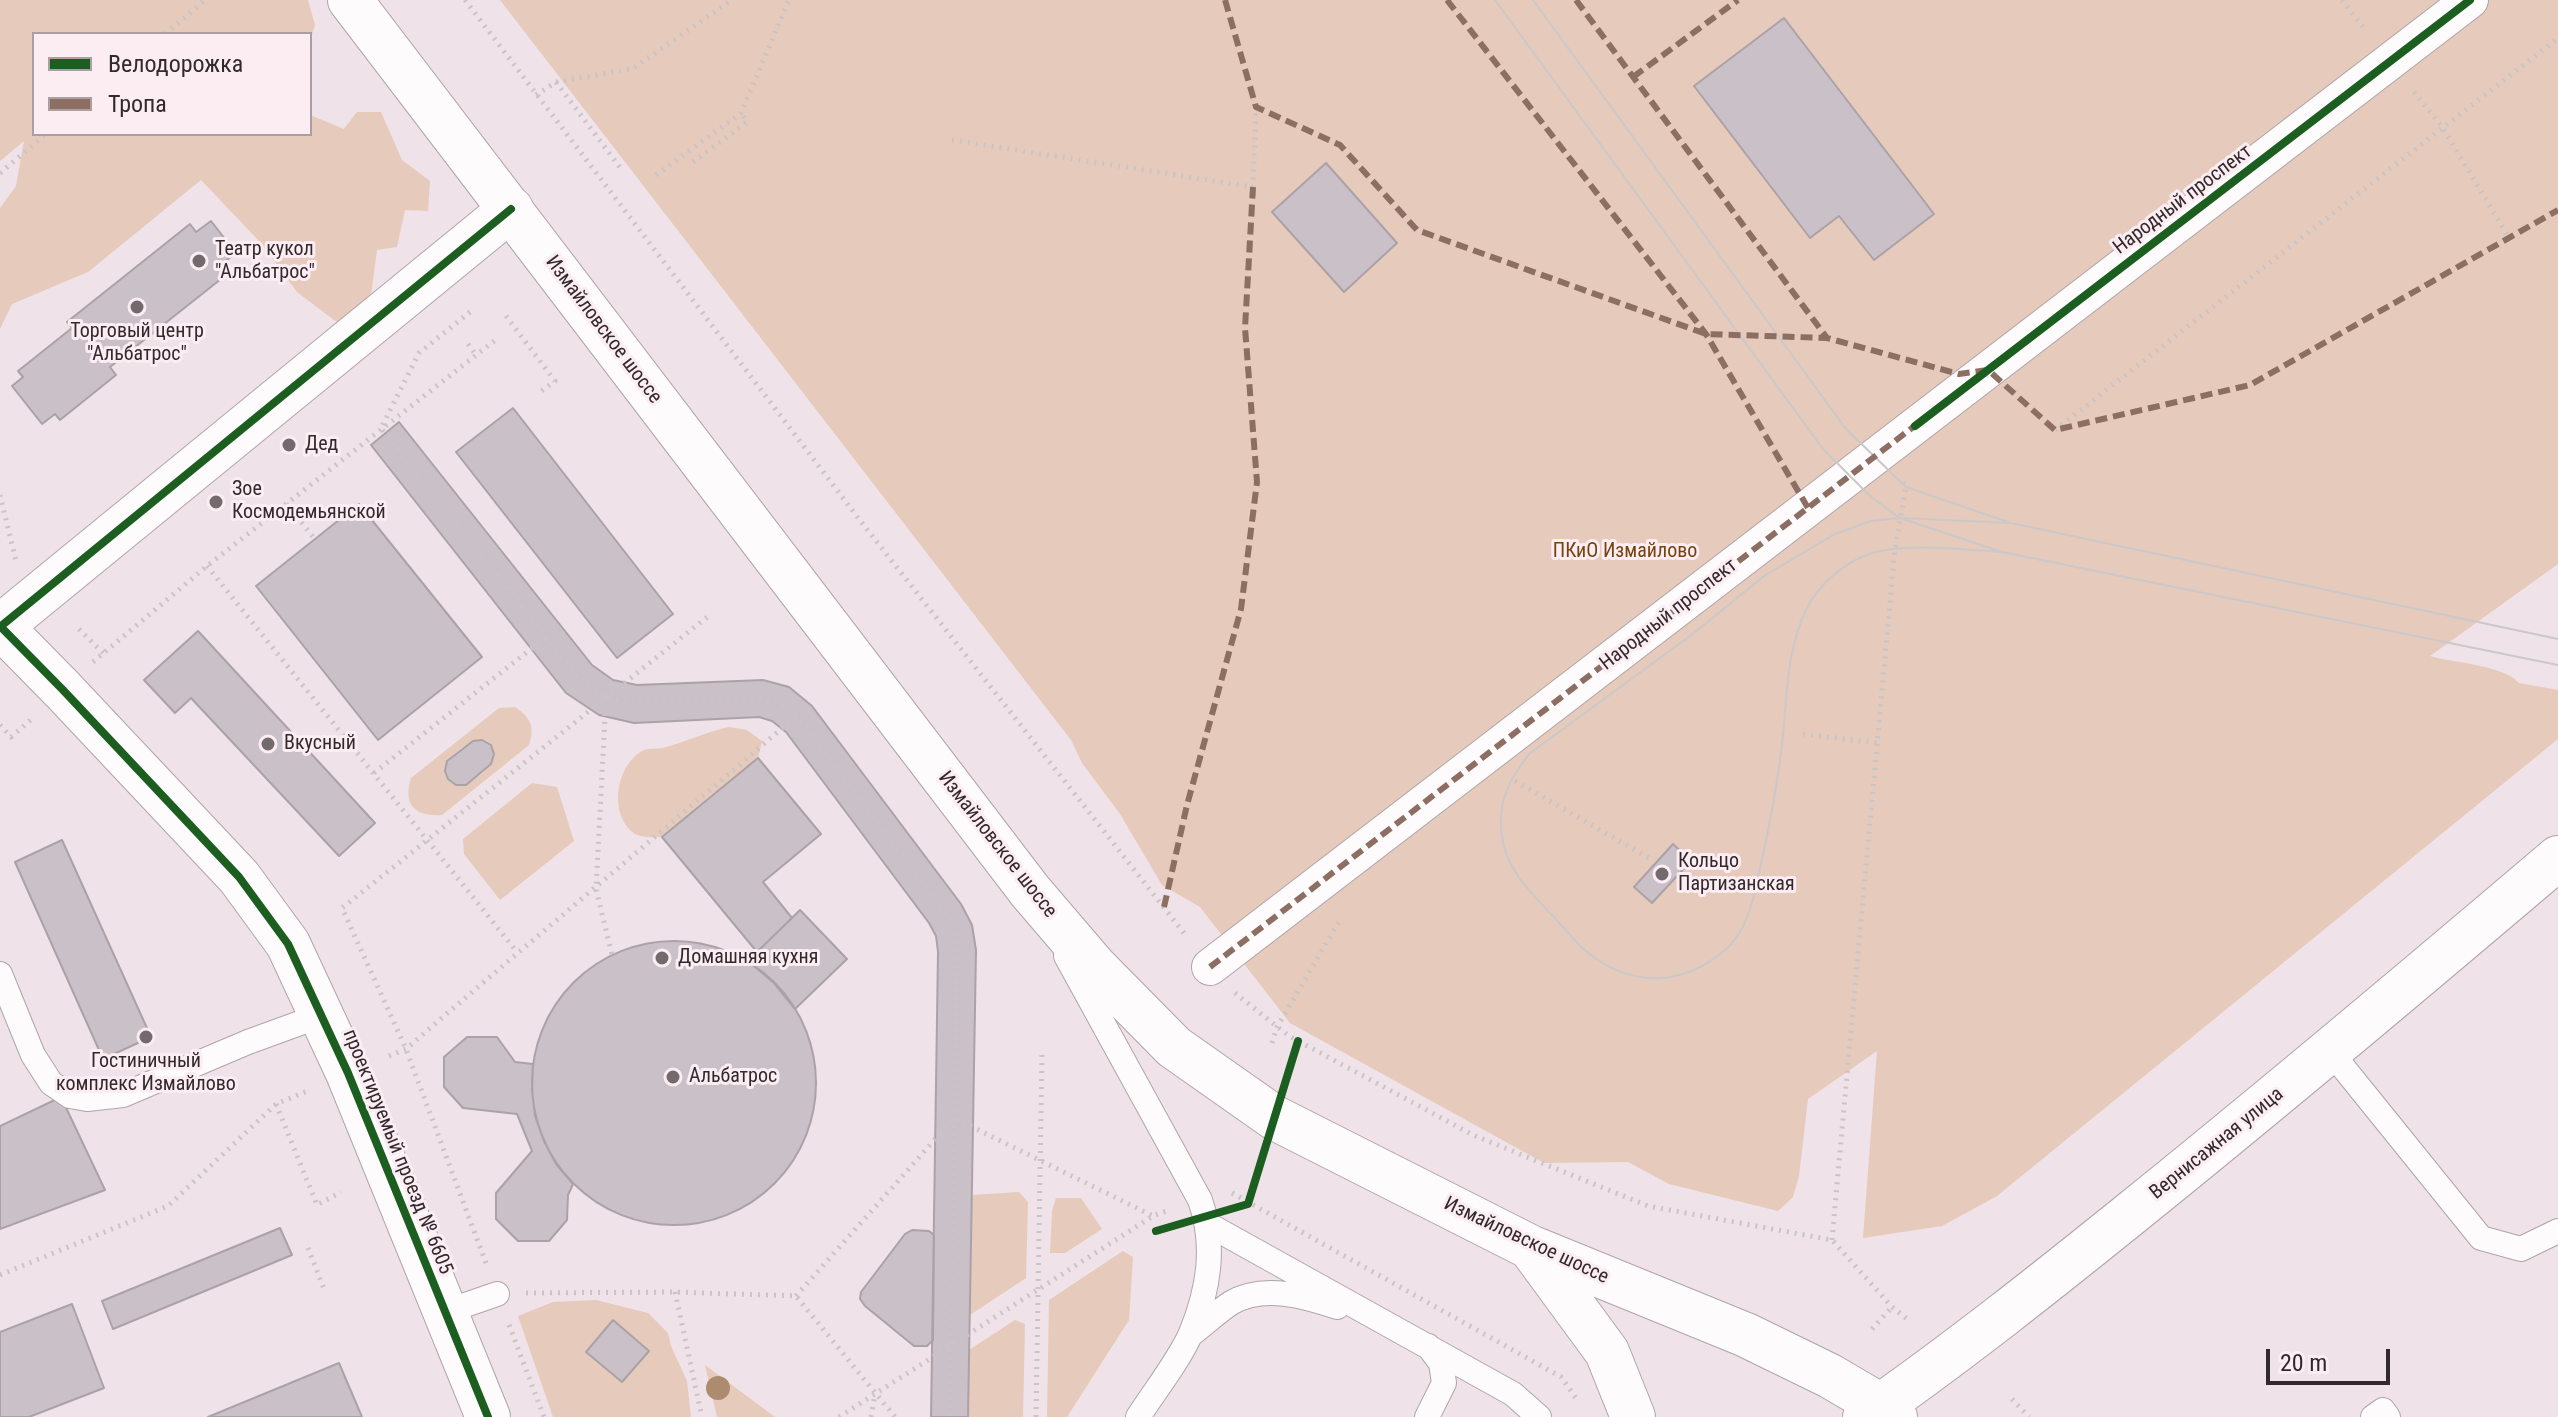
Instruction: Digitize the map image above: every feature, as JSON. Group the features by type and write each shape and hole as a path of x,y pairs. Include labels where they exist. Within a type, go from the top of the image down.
{"main road":[{"name":"Измайловское шоссе","path":"350,0 1030,891 1095,967 1174,1047 1275,1118 1530,1247 1746,1335 1830,1376 1880,1413"},
{"path":"0,626 511,209"},
{"name":"проектируемый проезд № 6605","path":"0,626 239,877 288,944 322,1015 488,1417"},
{"name":"Вернисажная улица","path":"1880,1413 2330,1051 2558,858"},
{"path":"1530,1247 1607,1352 1633,1417"}],"street":[{"name":"Народный проспект","path":"1210,967 2470,0"}],"lane":[{"path":"1030,891 1200,1200 1207,1220 1209,1260 1204,1295 1190,1335 1138,1417"},
{"path":"0,974 33,1055 51,1083 70,1096 87,1099 123,1095 248,1042 322,1015"},
{"path":"2330,1051 2481,1238 2521,1249 2558,1231"},
{"path":"1207,1220 1513,1394 1539,1417"},
{"path":"1190,1335 1233,1302 1271,1292 1312,1298 1396,1328"},
{"path":"445,1312 497,1294"},
{"path":"1427,1417 1444,1383 1441,1363 1428,1346"},
{"path":"2373,1417 2383,1410 2388,1417"}],"path":[{"path":"167,32 205,0"},
{"path":"465,0 862,523 1210,967 1242,1001 1298,1041 1473,1135 1648,1206 1832,1240 1892,1307 1907,1319"},
{"path":"536,95 556,82 632,69 732,0"},
{"path":"656,175 741,113 789,0"},
{"path":"2342,0 2443,128 2509,238"},
{"path":"2055,430 2558,38"},
{"path":"556,82 622,170"},
{"path":"952,140 1253,187 1256,107"},
{"path":"693,162 747,122 741,113"},
{"path":"0,173 44,136"},
{"path":"381,428 419,353 470,312"},
{"path":"506,316 555,381 540,392"},
{"path":"89,666 207,566 498,338"},
{"path":"468,344 476,355"},
{"path":"381,428 579,679 606,697 635,704 761,698 780,704 796,716 945,913 954,931 957,951 950,1417"},
{"path":"1832,1240 1895,548 1906,487 1885,450"},
{"path":"0,495 17,564 8,571"},
{"path":"286,504 315,539"},
{"path":"207,566 518,953"},
{"path":"544,1417 406,1049 342,908 711,614"},
{"path":"79,629 103,653"},
{"path":"374,773 546,637"},
{"path":"606,697 596,889 612,955"},
{"path":"0,725 11,737 39,712"},
{"path":"389,1056 406,1049 796,716"},
{"path":"1803,734 1877,743"},
{"path":"1480,760 1649,858"},
{"path":"1272,1043 1277,1027 1349,905"},
{"path":"1294,1054 1298,1041"},
{"path":"1036,1417 1042,1053"},
{"path":"0,1275 168,1206 276,1104 314,1088"},
{"path":"276,1104 317,1205 341,1192"},
{"path":"839,1417 1153,1216 954,1118"},
{"path":"796,1296 954,1118"},
{"path":"1207,1220 1248,1204 1252,1190"},
{"path":"308,1248 324,1289"},
{"path":"497,1294 675,1292 796,1296 895,1417"},
{"path":"675,1292 702,1417"},
{"path":"1872,1329 1892,1307"},
{"path":"871,1417 875,1393"},
{"path":"2012,1399 2029,1417"}],"green space":[{"path":"0,0 308,0 315,25 312,35 312,32 32,32 32,136 312,136 312,116 344,129 357,112 381,112 402,160 430,181 428,211 405,210 397,247 377,250 369,310 338,323 297,292 261,243 201,180 88,272 12,304 0,329 0,208 16,186 24,141 0,161"},
{"name":"ПКиО Измайлово","path":"500,0 2558,0 2558,564 2430,656 2490,668 2519,683 2558,690 2558,739 1997,1196 1942,1226 1863,1238 1877,1051 1808,1099 1799,1176 1793,1197 1778,1211 1669,1184 1628,1162 1544,1163 1290,1023 1200,907 1162,885 1120,814 1082,763 1071,740"},
{"path":"515,707 525,715 532,733 529,745 442,815 424,814 413,807 409,795 411,778 499,708","holes":["482,740 490,748 490,765 475,779 466,783 451,782 446,768 453,755 475,741"]},
{"path":"729,727 747,730 762,741 758,758 662,837 640,836 628,827 622,817 618,792 626,767 634,757 644,750 663,748"},
{"path":"532,783 557,787 574,841 500,900 464,854 463,839"},
{"path":"1019,1192 1028,1202 1026,1278 970,1315 972,1195"},
{"path":"1056,1198 1081,1198 1102,1229 1065,1253 1050,1253 1052,1211"},
{"path":"1123,1251 1133,1257 1129,1320 1067,1417 1047,1417 1049,1300"},
{"path":"596,1300 648,1313 668,1333 687,1381 691,1417 553,1417 518,1316 553,1302","holes":["649,1351 622,1382 586,1352"]},
{"path":"1015,1320 1025,1324 1023,1417 968,1417 969,1350"},
{"path":"705,1365 775,1417 717,1417"}],"building":[{"path":"1784,18 1934,214 1874,260 1839,216 1810,238 1694,86"},
{"path":"1326,163 1397,243 1344,292 1272,212"},
{"name":"Торговый центр \"Альбатрос\"","path":"211,221 236,253 219,266 226,275 110,367 116,375 60,420 55,414 42,424 12,386 23,377 18,371 72,328 67,322 190,224 196,232"},
{"path":"513,408 673,614 617,658 456,452"},
{"path":"399,422 592,665 613,680 637,685 763,680 789,687 812,706 961,904 972,925 976,950 968,1417 931,1417 938,952 936,936 929,923 786,732 772,721 759,717 634,723 599,715 566,693 371,445"},
{"path":"359,504 482,657 378,740 256,586"},
{"name":"Вкусный","path":"198,631 375,823 339,856 191,698 175,713 144,680"},
{"path":"482,740 491,745 494,754 491,764 466,785 456,785 448,779 445,771 447,761 473,741"},
{"path":"758,758 821,834 763,882 792,918 757,952 662,837"},
{"path":"62,840 151,1037 103,1059 15,862"},
{"name":"Кольцо Партизанская","path":"1673,844 1691,861 1652,903 1634,887"},
{"path":"800,910 847,959 795,1009 774,983 748,961"},
{"name":"Альбатрос","path":"674,941 702,944 728,952 753,965 774,983 792,1004 805,1029 813,1055 816,1083 813,1111 805,1137 792,1162 774,1183 753,1201 728,1214 702,1222 674,1225 646,1222 620,1214 595,1201 574,1183 556,1162 543,1137 535,1111 532,1083 535,1055 543,1029 556,1004 574,983 595,965 620,952 646,944"},
{"path":"467,1037 497,1037 515,1062 533,1064 535,1116 556,1164 573,1184 568,1195 567,1220 549,1241 518,1241 496,1219 496,1193 532,1151 517,1114 463,1108 444,1087 444,1057"},
{"path":"61,1097 105,1190 0,1229 0,1126"},
{"path":"280,1228 292,1255 113,1329 102,1301"},
{"path":"912,1230 929,1231 934,1235 933,1340 927,1346 914,1346 860,1299 861,1292 905,1234"},
{"path":"72,1304 104,1388 29,1417 0,1417 0,1332"},
{"path":"613,1320 649,1351 622,1382 586,1352"},
{"path":"339,1363 362,1417 208,1417"}],"tram line":[{"path":"1495,0 1823,449 1871,497 1900,518 2002,552 2558,665"},
{"path":"1533,0 1846,429 1906,487 2011,523 2558,639"},
{"path":"2002,552 1934,548 1883,550 1860,558 1842,569 1812,599 1800,624 1791,658 1778,775 1753,899 1745,922 1733,942 1708,963 1673,976 1656,978 1620,972 1587,952 1520,878 1504,848 1501,813 1510,782 1529,754 1694,633 1764,576 1835,534 1871,521 1900,518 2011,523"}],"marked path":[{"path":"1225,0 1256,107 1340,145 1417,230 1706,334 1827,338 1959,374 1988,370 2055,430 2250,385 2558,210"},
{"path":"1447,0 1706,334 1808,508"},
{"path":"1576,0 1827,338"},
{"path":"1633,77 1738,0"},
{"path":"1164,907 1187,805 1241,609 1257,482 1245,328 1253,187"},
{"path":"1210,967 1921,421"}],"cycle path":[{"path":"1915,426 2470,0"},
{"path":"0,627 511,209"},
{"path":"0,626 239,877 288,944 348,1073 488,1417"},
{"path":"1156,1231 1248,1204 1298,1041"}],"place":[{"name":"Театр кукол \"Альбатрос\"","path":"199,261"},
{"name":"Торговый центр \"Альбатрос\"","path":"137,307"},
{"name":"Дед","path":"289,445"},
{"name":"Зое Космодемьянской","path":"216,502"},
{"name":"Вкусный","path":"268,744"},
{"name":"Кольцо Партизанская","path":"1662,874"},
{"name":"Домашняя кухня","path":"662,958"},
{"name":"Гостиничный комплекс Измайлово","path":"146,1037"},
{"name":"Альбатрос","path":"673,1077"}]}
